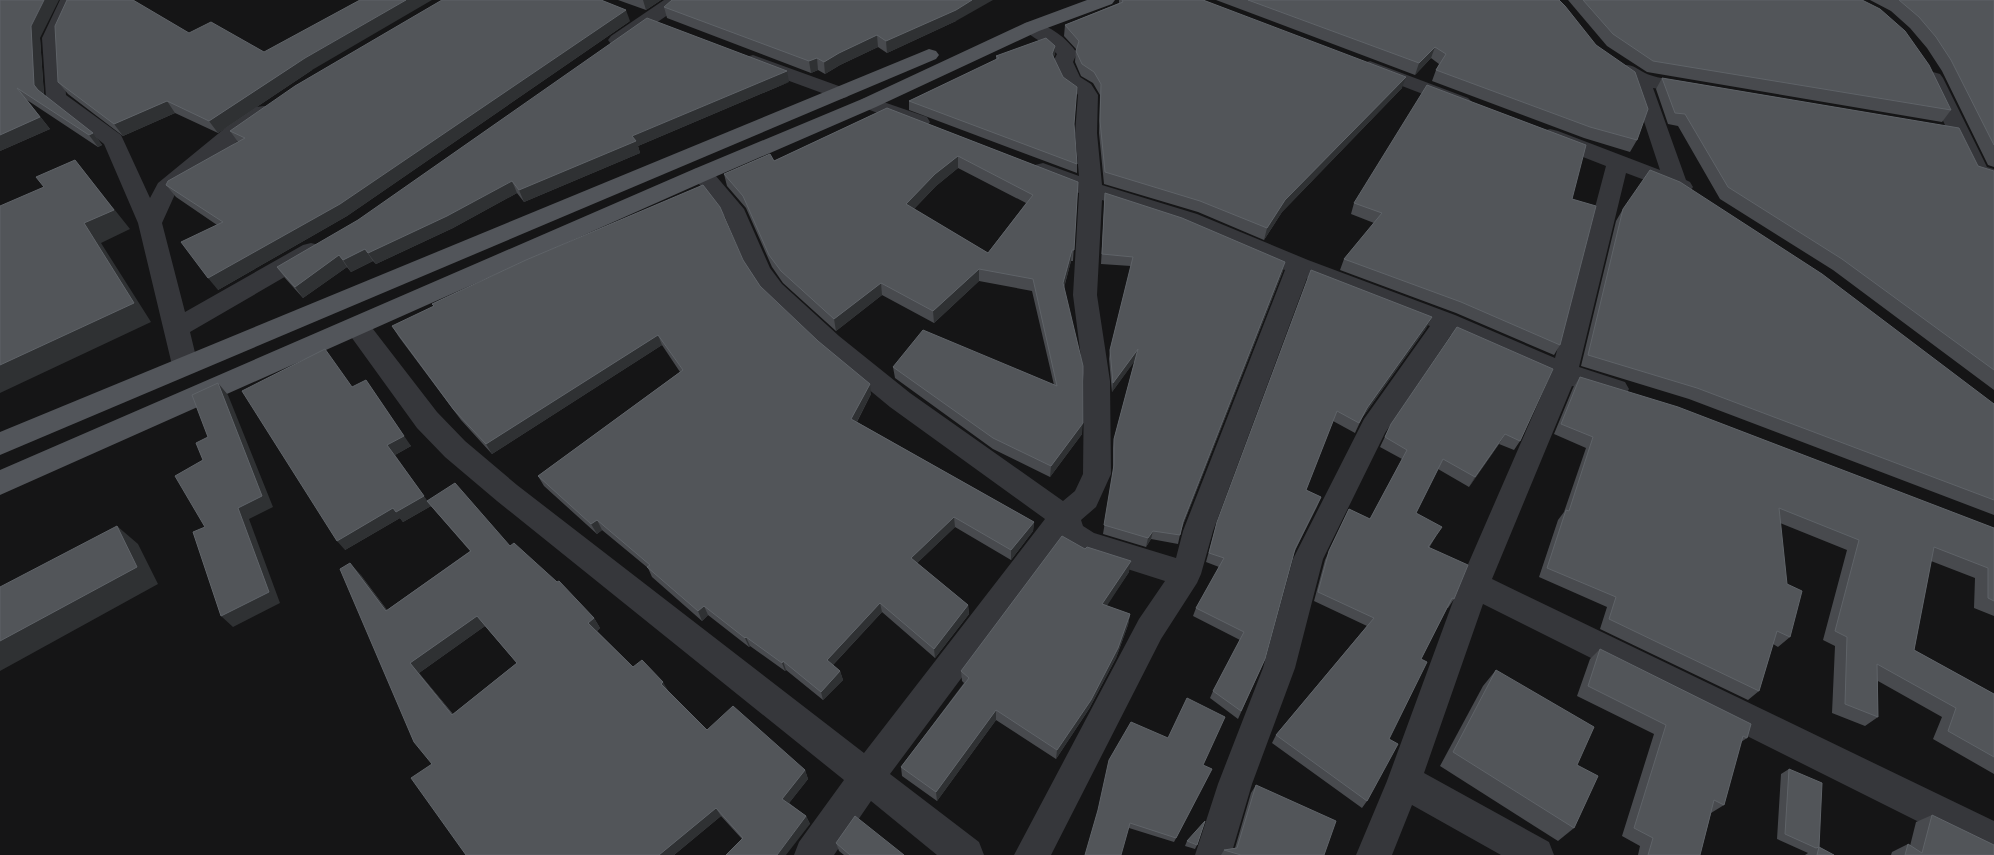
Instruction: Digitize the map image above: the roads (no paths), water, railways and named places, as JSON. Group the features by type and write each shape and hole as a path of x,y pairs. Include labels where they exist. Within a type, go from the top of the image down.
{"main road":[{"path":"0,444 185,365 840,93 1056,0"},
{"path":"0,483 702,174 869,103 1032,27 1105,0"}],"street":[{"path":"70,0 52,38 56,96 113,140 150,223 185,365"},
{"path":"602,51 676,0"},
{"path":"812,855 867,777 1064,518 1086,500 1097,474 1097,380 1085,295 1091,189 1086,133 1088,94 1084,88 1071,81 1063,62 1067,53 1056,41 1032,27"},
{"path":"732,53 840,93"},
{"path":"1607,56 1640,79 1712,92"},
{"path":"1351,60 1480,109"},
{"path":"1922,61 1944,97 1949,131 1978,172 1994,177"},
{"path":"1640,79 1676,183"},
{"path":"150,223 166,188 238,129 278,103"},
{"path":"869,103 943,132"},
{"path":"1526,127 1676,183 1701,199"},
{"path":"1017,160 1091,189 1189,220 1299,266 1446,322 1564,373 1640,396"},
{"path":"1374,855 1404,781 1474,585 1564,373 1618,161"},
{"path":"702,174 736,214 759,270 773,290 830,343 900,400 1064,518 1073,536 1085,543 1186,574"},
{"path":"175,329 330,239"},
{"path":"1032,855 1150,629 1186,574 1198,531 1299,266"},
{"path":"1213,855 1235,784 1279,668 1308,559 1374,427 1446,322"},
{"path":"357,327 428,420 455,449 507,493 966,855"},
{"path":"1474,585 1994,840"},
{"path":"1404,781 1536,855"}]}
